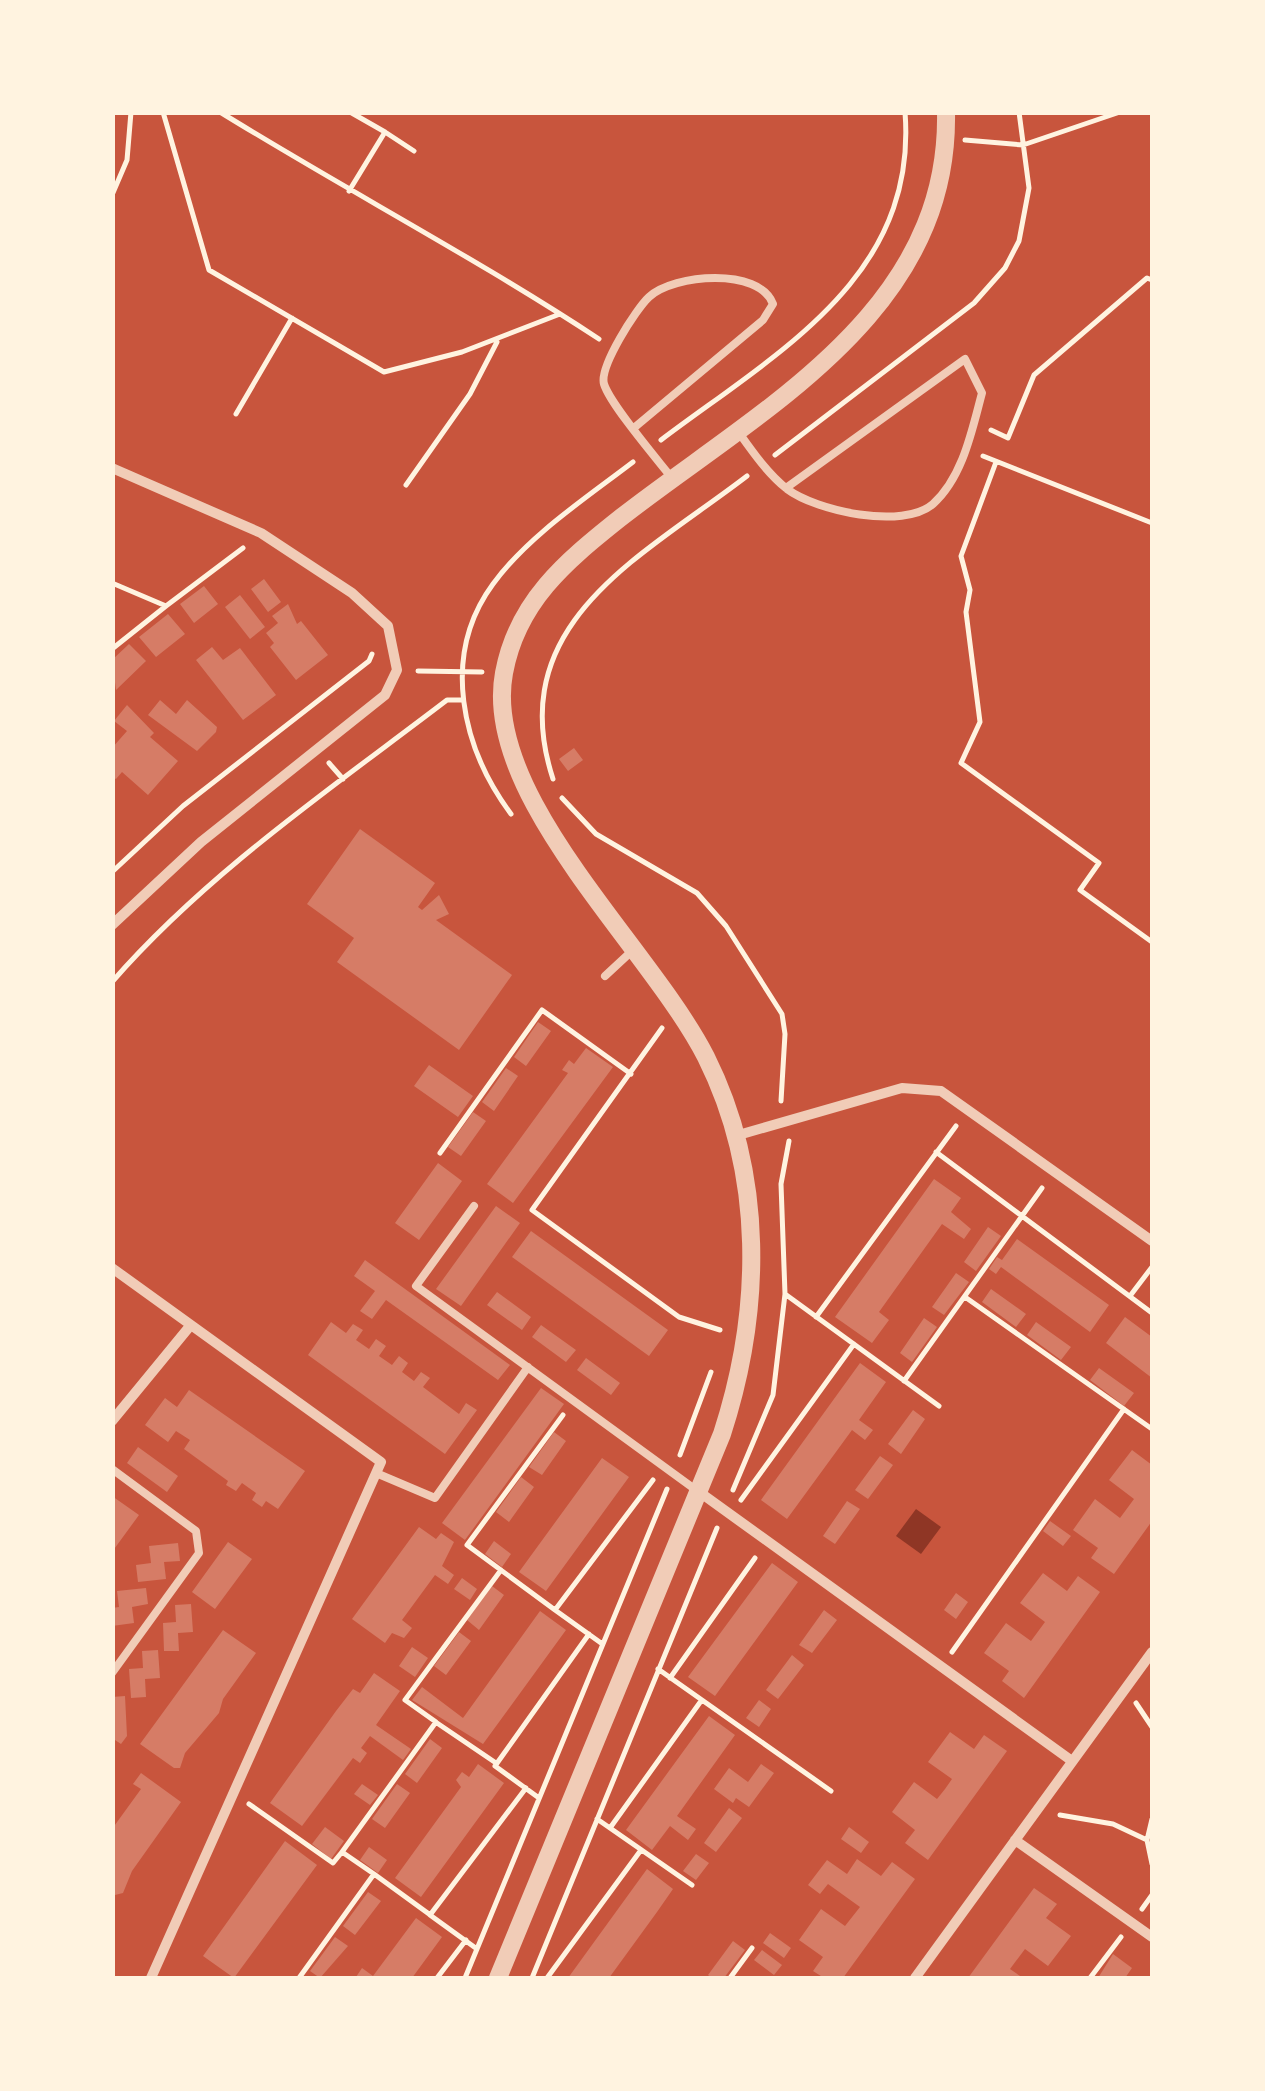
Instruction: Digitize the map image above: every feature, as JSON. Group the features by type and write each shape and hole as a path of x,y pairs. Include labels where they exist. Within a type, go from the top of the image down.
{"street":[{"path":"498,1978 698,1491 740,1377 752,1294 751,1213 735,1136 706,1058 658,978 532,802 508,750 500,706 510,645 520,619 543,586 570,558 858,333 888,294 920,240 942,184 946,112"},
{"path":"112,468 261,533 352,593 388,626 398,670 385,695 201,842 112,926"},
{"path":"735,1136 902,1088 940,1091 1152,1241"},
{"path":"112,1268 381,1462 151,1978"},
{"path":"112,1421 190,1326"},
{"path":"698,1491 1072,1761"},
{"path":"915,1978 1152,1652"},
{"path":"1016,1840 1152,1937"}],"lane":[{"path":"635,427 763,320 773,304 760,287 734,277 669,286 650,296 614,349 602,378 635,427 672,478"},
{"path":"737,430 786,488 806,501 894,519 932,505 967,449 982,393 965,359 786,488"},
{"path":"605,976 637,948"},
{"path":"474,1206 416,1286 698,1491"},
{"path":"376,1473 434,1498 528,1367"},
{"path":"112,1469 196,1531 199,1552 112,1673"}],"path":[{"path":"112,195 127,160 131,112"},
{"path":"164,112 209,270 384,372 498,340 560,314"},
{"path":"220,112 614,349"},
{"path":"350,112 414,151"},
{"path":"112,982 216,883 314,802 447,700 462,700 462,670 475,619 493,584 535,541 650,448 817,323 870,263 904,176 905,112"},
{"path":"538,1977 596,1819 657,1669 728,1512 773,1394 785,1294 781,1184 790,1149 779,1090 785,1034 774,998 707,901 596,834 560,796 547,759 544,676 555,648 589,598 988,289 1019,241 1026,214 1029,188 1018,112"},
{"path":"1023,145 1120,112"},
{"path":"348,192 385,132"},
{"path":"974,422 1008,438 1034,375 1147,278 1152,280"},
{"path":"236,414 292,318"},
{"path":"406,485 470,394 498,340"},
{"path":"967,449 1152,524"},
{"path":"996,462 961,556 970,590 966,612 980,722 961,763 1098,863 1080,890 1152,942"},
{"path":"112,649 261,533"},
{"path":"241,550 255,556"},
{"path":"112,583 166,606"},
{"path":"112,872 183,806 370,661 368,644"},
{"path":"398,670 462,670"},
{"path":"440,1153 542,1010 631,1074"},
{"path":"664,1026 532,1210 680,1317 722,1330"},
{"path":"816,1317 969,1108"},
{"path":"936,1152 1152,1312"},
{"path":"904,1381 1056,1170"},
{"path":"1130,1296 1152,1266"},
{"path":"785,1294 938,1406"},
{"path":"965,1297 1152,1429"},
{"path":"721,1339 724,1316"},
{"path":"728,1512 854,1344"},
{"path":"465,1978 673,1472 716,1355"},
{"path":"573,1400 467,1545 602,1644"},
{"path":"941,1667 1124,1409"},
{"path":"555,1610 664,1466"},
{"path":"670,1678 768,1541"},
{"path":"502,1570 406,1700 540,1798"},
{"path":"496,1763 589,1634"},
{"path":"657,1669 831,1791"},
{"path":"610,1828 702,1700"},
{"path":"232,1792 333,1863 436,1722"},
{"path":"430,1915 526,1788"},
{"path":"1038,1808 1082,1821 1113,1824 1147,1840"},
{"path":"596,1819 692,1885"},
{"path":"1152,1819 1147,1840 1152,1864"},
{"path":"538,1977 641,1850"},
{"path":"342,1852 478,1949"},
{"path":"299,1978 374,1874"},
{"path":"436,1978 466,1940"},
{"path":"730,1978 752,1948"}],"shaded area":[{"path":"916,1509 941,1527 921,1554 896,1536"}],"building":[{"path":"264,579 281,602 268,612 251,589"},
{"path":"204,586 218,604 194,623 180,604"},
{"path":"240,595 265,627 250,639 225,607"},
{"path":"288,604 297,624 301,621 328,655 296,680 270,647 274,643 266,633 278,623 272,616"},
{"path":"168,614 185,634 156,657 139,637"},
{"path":"129,644 146,661 116,690 112,660"},
{"path":"212,647 223,660 240,648 276,695 243,720 196,660"},
{"path":"160,700 176,714 187,700 217,727 216,732 197,751 148,715"},
{"path":"127,705 154,733 150,737 178,761 148,795 122,772 116,779 112,777 112,748 127,731 114,721"},
{"path":"574,748 583,760 568,771 559,759"},
{"path":"360,829 435,883 418,907 422,910 439,895 449,914 436,920 512,975 459,1050 337,962 354,938 307,904"},
{"path":"538,1022 551,1031 526,1066 514,1057"},
{"path":"586,1048 613,1067 513,1203 487,1184 568,1073 562,1070 569,1060 574,1064"},
{"path":"429,1065 473,1096 458,1117 414,1086"},
{"path":"506,1068 518,1076 494,1111 482,1102"},
{"path":"473,1112 486,1121 461,1156 448,1147"},
{"path":"438,1163 462,1181 419,1240 395,1223"},
{"path":"934,1179 961,1198 951,1212 971,1229 964,1239 942,1224 879,1312 889,1320 872,1343 835,1317"},
{"path":"496,1206 520,1223 461,1306 436,1289"},
{"path":"988,1227 1001,1236 976,1271 964,1262"},
{"path":"531,1231 668,1330 649,1356 512,1257"},
{"path":"1017,1239 1109,1305 1090,1332 1001,1267 996,1274 989,1269 997,1257 1002,1260"},
{"path":"365,1260 510,1365 498,1380 386,1300 372,1319 360,1311 375,1291 354,1276"},
{"path":"956,1273 969,1282 944,1315 932,1307"},
{"path":"991,1289 1026,1314 1016,1327 982,1302"},
{"path":"497,1292 531,1317 522,1330 487,1305"},
{"path":"1125,1317 1152,1337 1152,1378 1106,1343"},
{"path":"924,1318 937,1327 912,1362 900,1353"},
{"path":"331,1322 346,1333 353,1324 363,1330 356,1340 369,1349 376,1339 386,1346 379,1356 392,1365 399,1356 408,1363 402,1372 414,1381 421,1372 430,1378 423,1387 459,1414 466,1403 477,1410 445,1454 308,1355"},
{"path":"1036,1322 1071,1347 1061,1360 1027,1335"},
{"path":"541,1325 576,1350 566,1362 532,1337"},
{"path":"586,1358 620,1383 611,1395 577,1370"},
{"path":"860,1363 886,1382 859,1420 873,1430 865,1440 852,1430 787,1519 761,1500"},
{"path":"1099,1368 1134,1393 1124,1406 1090,1380"},
{"path":"541,1388 564,1404 465,1540 442,1523"},
{"path":"189,1390 305,1471 278,1509 266,1501 262,1507 252,1500 256,1493 242,1483 236,1491 226,1485 228,1481 184,1449 190,1440 176,1431 168,1442 145,1425 165,1398 177,1407"},
{"path":"913,1410 925,1419 901,1454 888,1444"},
{"path":"554,1432 566,1441 542,1475 529,1467"},
{"path":"138,1447 178,1476 167,1492 127,1463"},
{"path":"1132,1450 1152,1465 1152,1521 1114,1574 1091,1558 1098,1548 1073,1530 1095,1499 1120,1518 1134,1499 1109,1480"},
{"path":"880,1456 893,1465 868,1499 855,1490"},
{"path":"602,1458 629,1477 546,1591 519,1572"},
{"path":"521,1477 534,1487 509,1522 496,1512"},
{"path":"112,1496 139,1515 112,1552"},
{"path":"847,1501 860,1509 835,1544 823,1536"},
{"path":"1050,1521 1071,1536 1063,1546 1043,1531"},
{"path":"419,1527 436,1539 441,1533 454,1542 442,1566 454,1575 448,1584 435,1575 402,1620 412,1628 404,1638 392,1633 385,1643 352,1619"},
{"path":"494,1541 511,1554 502,1567 485,1554"},
{"path":"228,1542 252,1559 215,1609 192,1592"},
{"path":"178,1543 180,1561 164,1562 166,1579 138,1582 136,1565 151,1563 149,1546"},
{"path":"772,1563 798,1582 715,1696 688,1677"},
{"path":"1043,1573 1067,1591 1078,1576 1100,1592 1024,1698 1002,1681 1009,1671 984,1653 1006,1623 1031,1641 1045,1622 1020,1603"},
{"path":"462,1578 477,1589 470,1600 454,1589"},
{"path":"492,1586 504,1595 479,1630 467,1620"},
{"path":"146,1588 148,1604 132,1607 134,1623 112,1626 112,1608 119,1607 117,1591"},
{"path":"956,1593 968,1602 956,1619 944,1610"},
{"path":"191,1604 193,1632 178,1633 179,1651 164,1651 163,1623 176,1622 175,1605"},
{"path":"824,1610 837,1620 812,1653 799,1645"},
{"path":"540,1611 566,1630 483,1744 412,1700 422,1687 463,1718"},
{"path":"223,1630 256,1653 223,1699 219,1713 185,1753 180,1768 174,1768 140,1744"},
{"path":"459,1632 471,1641 446,1675 434,1666"},
{"path":"412,1647 428,1658 415,1677 399,1666"},
{"path":"158,1650 160,1678 145,1679 146,1697 131,1698 129,1669 143,1668 142,1651"},
{"path":"792,1655 804,1665 778,1699 766,1690"},
{"path":"374,1673 400,1691 376,1725 411,1749 403,1760 370,1736 361,1748 367,1753 360,1763 353,1758 302,1826 270,1803 353,1689 360,1693"},
{"path":"125,1696 127,1736 121,1744 112,1738 112,1697"},
{"path":"759,1700 771,1709 759,1727 746,1718"},
{"path":"709,1716 735,1735 677,1816 696,1829 688,1840 670,1826 652,1850 626,1830"},
{"path":"950,1732 974,1749 984,1735 1007,1751 928,1860 905,1843 915,1830 892,1812 914,1782 937,1799 945,1789 952,1779 928,1762"},
{"path":"430,1739 442,1748 417,1783 405,1774"},
{"path":"478,1764 504,1783 421,1897 395,1878 461,1787 456,1780 462,1772 469,1777"},
{"path":"761,1764 774,1773 749,1807 736,1798 733,1803 714,1789 729,1768 748,1782"},
{"path":"141,1773 181,1802 132,1871 123,1893 115,1895 112,1829 141,1789 133,1784"},
{"path":"362,1784 378,1795 370,1805 354,1794"},
{"path":"397,1784 410,1793 385,1828 372,1819"},
{"path":"729,1808 742,1818 716,1852 704,1843"},
{"path":"325,1827 344,1841 331,1859 312,1844"},
{"path":"849,1827 869,1842 861,1853 841,1839"},
{"path":"285,1841 317,1865 234,1978 203,1956"},
{"path":"369,1847 387,1860 378,1873 360,1860"},
{"path":"696,1854 709,1863 696,1880 683,1871"},
{"path":"857,1859 881,1876 892,1862 915,1879 843,1978 824,1978 813,1971 823,1957 799,1940 821,1909 845,1926 860,1907 828,1884 820,1894 808,1885 827,1860 847,1874"},
{"path":"647,1869 673,1889 657,1912 609,1978 568,1978"},
{"path":"1034,1888 1057,1904 1046,1918 1071,1936 1048,1966 1025,1949 1010,1969 1023,1978 968,1978"},
{"path":"368,1892 381,1901 355,1935 343,1926"},
{"path":"416,1918 442,1937 412,1978 356,1977 362,1968 373,1976"},
{"path":"770,1933 791,1948 784,1958 763,1943"},
{"path":"335,1937 348,1946 320,1978 310,1971"},
{"path":"733,1941 745,1950 724,1978 712,1978 708,1975"},
{"path":"762,1950 782,1965 774,1975 754,1960"},
{"path":"1113,1954 1132,1968 1125,1978 1098,1978"}]}
